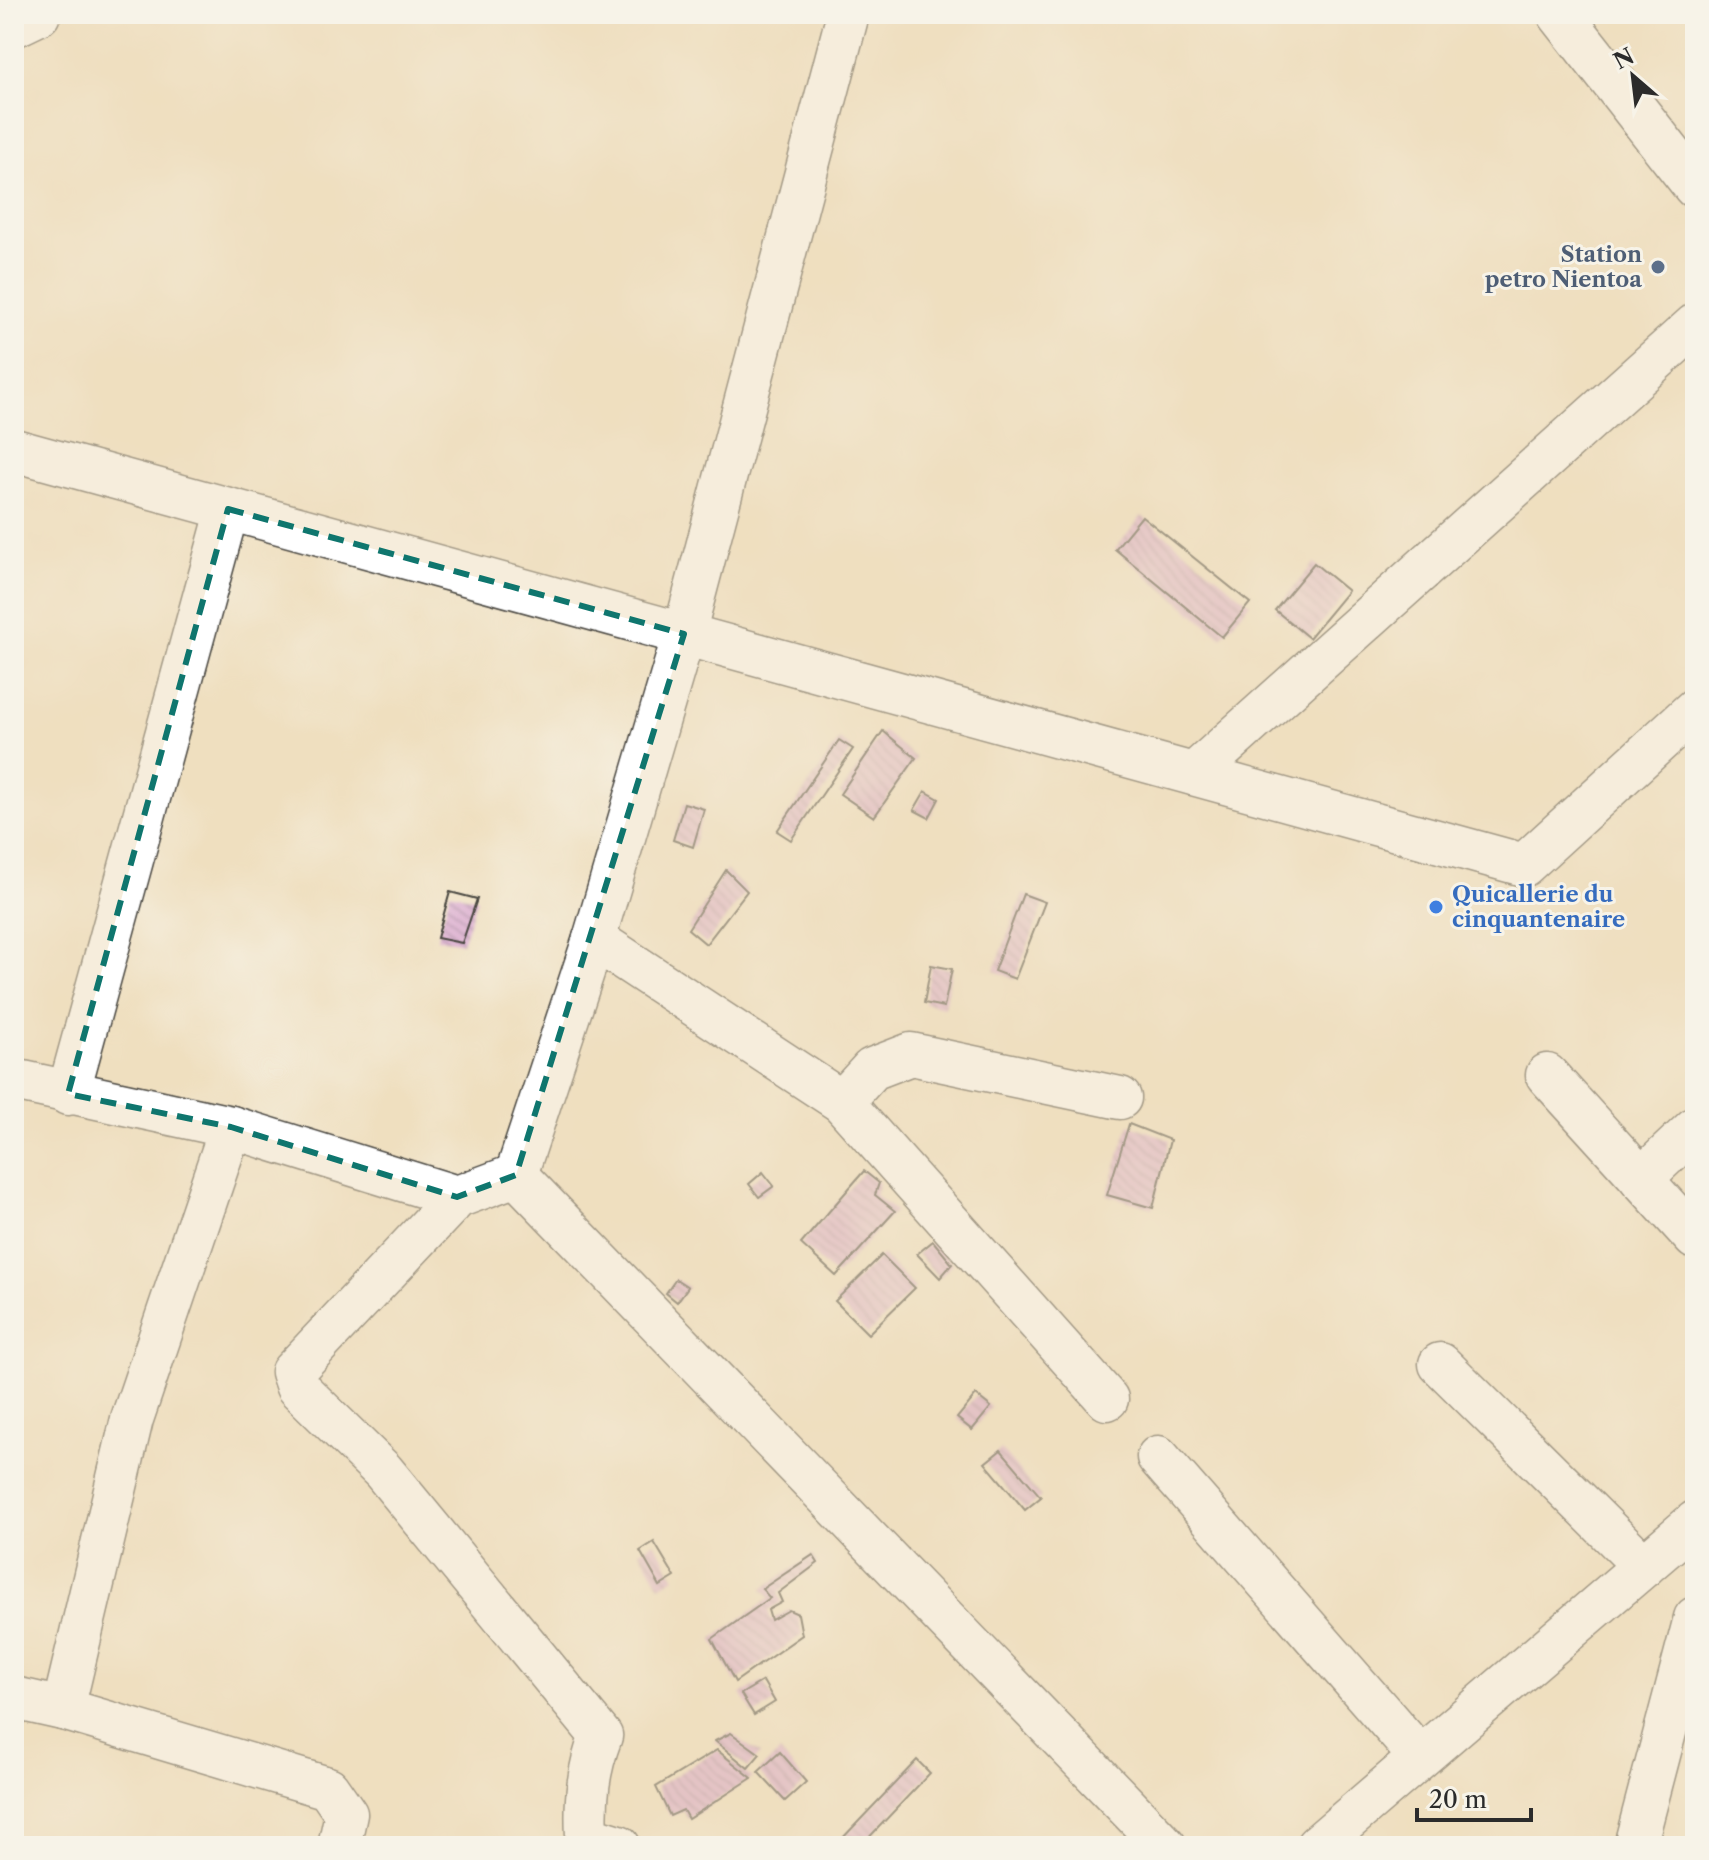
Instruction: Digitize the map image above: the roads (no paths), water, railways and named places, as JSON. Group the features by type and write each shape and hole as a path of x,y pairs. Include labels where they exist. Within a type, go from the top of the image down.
{"main road":[{"path":"1560,14 1695,186"}],"street":[{"path":"14,26 39,14"},
{"path":"516,1175 594,939 684,634 848,14"},
{"path":"1194,774 1695,325"},
{"path":"14,450 1524,865 1695,709"},
{"path":"68,1094 228,509"},
{"path":"594,939 842,1102 1107,1399"},
{"path":"842,1102 872,1069 911,1054 1120,1098"},
{"path":"1547,1075 1695,1238"},
{"path":"14,1080 231,1127 457,1197"},
{"path":"63,1709 132,1419 231,1127"},
{"path":"1641,1179 1695,1128"},
{"path":"516,1175 457,1197 292,1372 297,1387 383,1471 601,1736 590,1765 585,1801 587,1836 619,1846"},
{"path":"516,1175 1165,1846"},
{"path":"1440,1364 1644,1566"},
{"path":"1158,1457 1420,1757"},
{"path":"1317,1846 1695,1522"},
{"path":"1635,1846 1695,1618"},
{"path":"14,1698 63,1709 328,1788 346,1814 339,1846"}],"place":[{"name":"Station petro Nientoa","path":"1658,267"},
{"name":"Quicallerie du cinquantenaire","path":"1436,907"}]}
